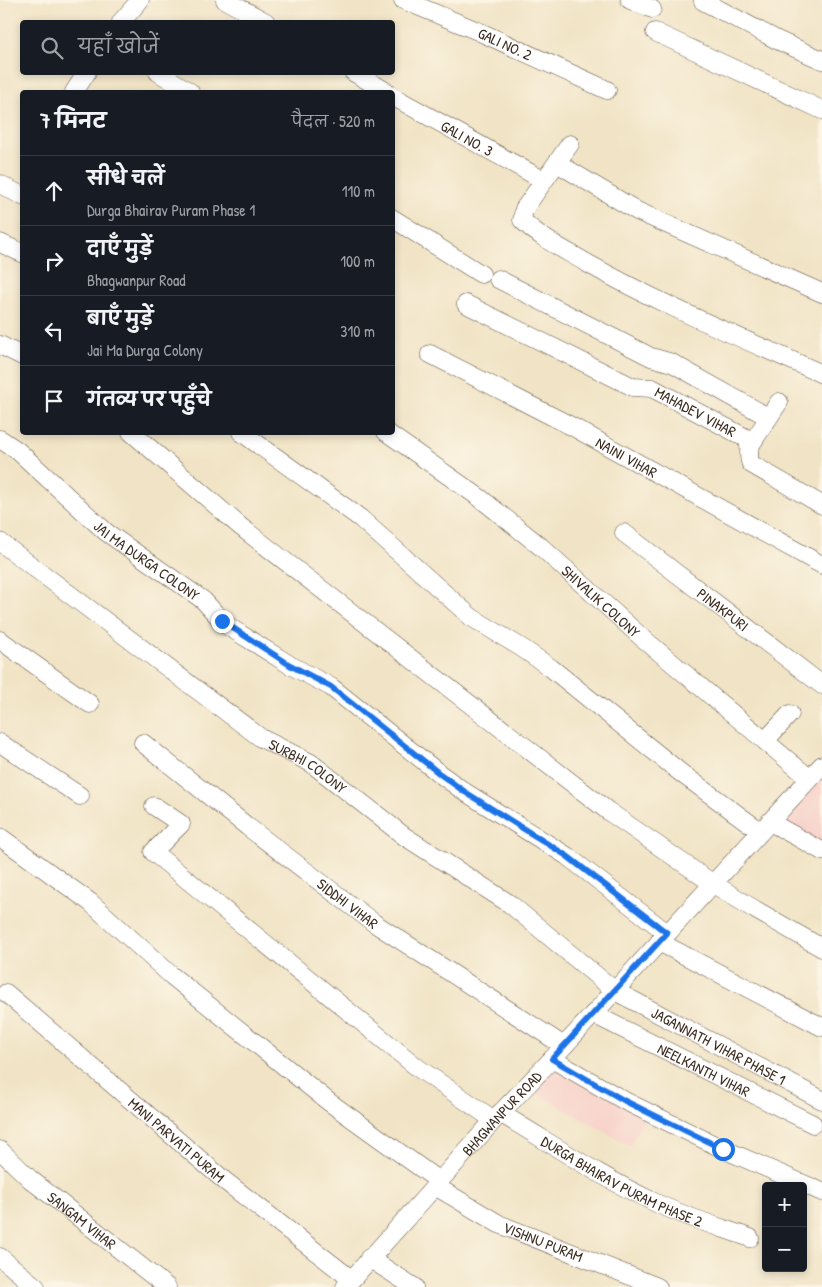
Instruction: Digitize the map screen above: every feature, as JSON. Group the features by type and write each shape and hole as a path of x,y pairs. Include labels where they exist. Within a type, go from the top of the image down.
{"street":[{"path":"123,20 140,0"},
{"path":"225,0 262,20"},
{"name":"GALI NO. 2","path":"403,0 480,32 608,90"},
{"path":"630,0 652,9"},
{"path":"703,1 777,40 822,60"},
{"path":"656,32 822,110"},
{"path":"75,90 85,75"},
{"path":"163,75 187,90"},
{"path":"358,75 384,90"},
{"name":"GALI NO. 3","path":"395,98 543,180"},
{"path":"570,144 524,209 522,220 534,232 610,276 700,320 822,374"},
{"path":"557,163 637,211 822,293"},
{"path":"0,184 20,195"},
{"path":"395,220 490,276 651,358 672,363 768,416"},
{"path":"0,243 20,252"},
{"name":"MAHADEV VIHAR","path":"466,304 633,387 652,388 746,438 750,446 748,459 751,464 822,505"},
{"path":"0,345 20,355"},
{"name":"NAINI VIHAR","path":"430,354 573,427 822,565"},
{"path":"750,446 779,402"},
{"path":"245,435 360,518 470,618 522,648 551,668 681,773 765,826 822,851"},
{"name":"SHIVALIK COLONY","path":"390,435 480,498 540,546 639,635 809,778"},
{"path":"142,436 241,527 608,811 712,883 822,948"},
{"name":"JAI MA DURGA COLONY","path":"0,439 18,452 106,532 203,600 226,625 290,665 331,687 465,792 567,856 663,938 822,1027"},
{"name":"PINAKPURI","path":"624,533 822,685"},
{"name":"SURBHI COLONY","path":"0,542 261,738 311,763 404,836 510,904 614,991"},
{"path":"0,640 90,704"},
{"path":"765,740 790,714"},
{"path":"0,743 80,796"},
{"name":"SIDDHI VIHAR","path":"143,743 374,923 564,1046"},
{"name":"BHAGWANPUR ROAD","path":"348,1283 497,1116 594,1014 822,765"},
{"name":"DURGA BHAIRAV PURAM PHASE 2","path":"154,806 182,824 153,852 418,1068 497,1116 656,1203 681,1214 750,1238"},
{"name":"VISHNU PURAM","path":"0,838 90,902 172,976 329,1102 437,1184 499,1224 658,1287"},
{"name":"JAGANNATH VIHAR PHASE 1","path":"614,991 822,1100"},
{"name":"MANI PARVATI PURAM","path":"6,993 225,1181 348,1283"},
{"name":"NEELKANTH VIHAR","path":"594,1014 813,1124"},
{"path":"552,1059 634,1106 723,1149 822,1192"},
{"name":"SANGAM VIHAR","path":"0,1150 30,1179 167,1287"},
{"path":"0,1257 36,1287"},
{"path":"369,1258 414,1287"}],"shaded area":[{"path":"822,774 822,848 778,823"},
{"path":"551,1066 645,1117 630,1146 530,1090"}],"route":[{"path":"222,621 290,665 331,687 440,774 465,792 567,856 667,933 552,1059 625,1101 723,1149"}]}
